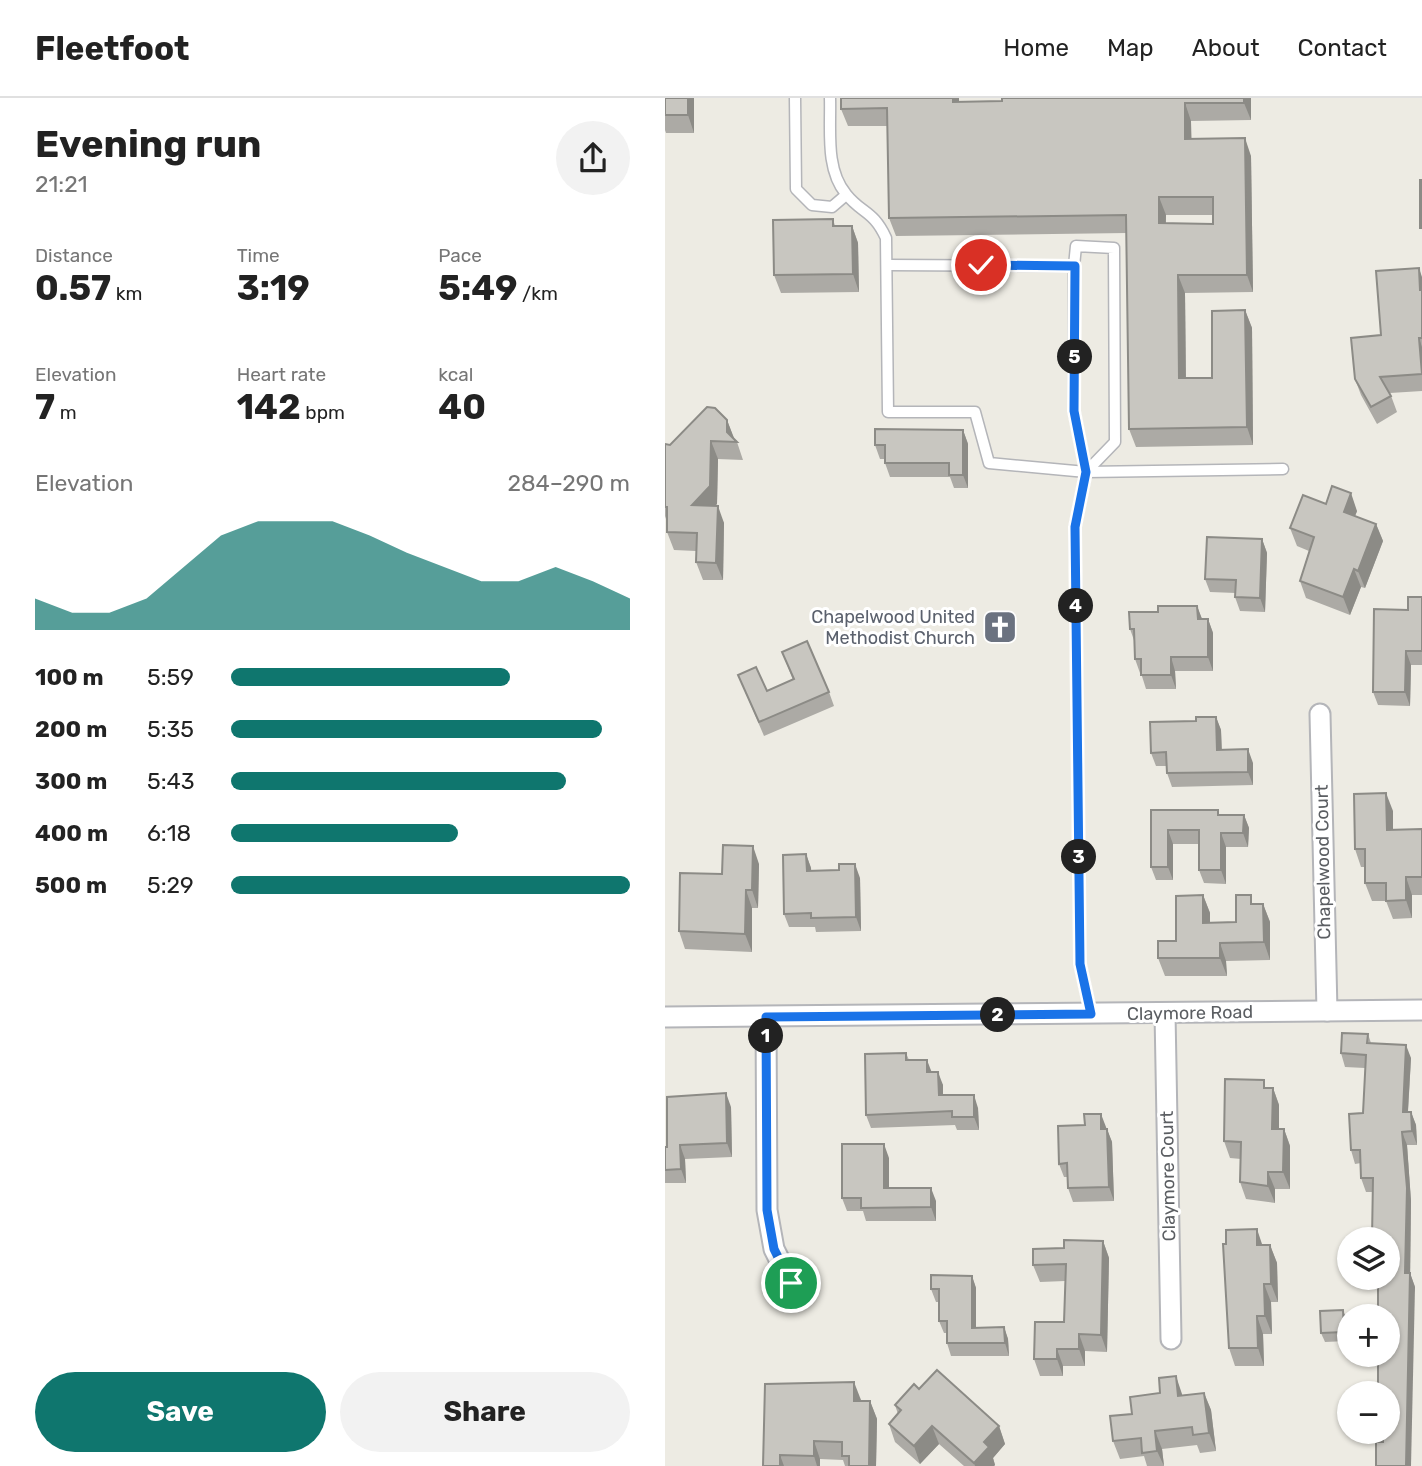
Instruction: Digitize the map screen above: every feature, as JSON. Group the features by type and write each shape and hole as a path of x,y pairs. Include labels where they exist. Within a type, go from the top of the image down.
{"street":[{"name":"Chapelwood Court","path":"1319,714 1327,1011"},
{"name":"Claymore Road","path":"665,1017 1422,1010"},
{"name":"Claymore Court","path":"1165,1013 1171,1339"},
{"path":"766,1017 767,1210 774,1249 791,1283"}],"lane":[{"path":"795,98 796,189 812,205 832,207 846,195"},
{"path":"830,98 831,156 836,176 846,195 877,220 886,239 888,411 975,412 989,463 1086,472 1283,469"},
{"path":"1086,472 1115,442 1114,248 1076,246 1074,411 1086,472 1075,527 1080,964 1091,1014"},
{"path":"888,265 1075,266"}],"building":[{"path":"665,98 688,98 688,115 665,115"},
{"path":"841,98 953,98 953,102 1002,101 1002,98 1244,98 1244,103 1185,103 1185,139 1245,138 1247,275 1178,275 1179,378 1212,378 1212,311 1245,310 1247,427 1129,429 1126,215 889,218 887,108 841,109","holes":["1159,197 1213,197 1213,224 1159,223"]},
{"path":"1422,180 1422,228 1420,228"},
{"path":"833,219 833,226 852,226 853,274 774,275 773,220"},
{"path":"1419,268 1422,290 1422,338 1419,338 1422,374 1380,377 1391,396 1371,407 1355,379 1351,338 1381,335 1376,271"},
{"path":"707,407 715,408 727,420 727,432 737,442 711,441 710,486 692,505 718,506 716,563 696,562 697,533 667,532 665,507 665,444 670,445"},
{"path":"875,429 963,430 963,475 949,475 949,463 885,463 885,445 875,445"},
{"path":"1332,486 1351,493 1344,512 1376,524 1358,571 1354,569 1343,597 1300,581 1314,537 1290,528 1303,495 1326,504"},
{"path":"1207,537 1262,539 1260,598 1235,597 1236,580 1205,579"},
{"path":"1408,597 1422,597 1422,651 1406,651 1405,692 1373,692 1374,609 1408,610"},
{"path":"1158,606 1197,606 1198,619 1208,619 1208,657 1171,657 1171,675 1141,675 1141,659 1135,659 1134,629 1130,629 1129,612 1158,612"},
{"path":"807,641 829,692 759,722 738,675 756,667 767,691 794,679 782,652"},
{"path":"1196,717 1216,717 1217,750 1248,749 1248,772 1167,773 1166,752 1151,753 1150,722 1196,721"},
{"path":"1386,793 1387,830 1422,829 1422,877 1406,877 1406,900 1386,901 1386,883 1365,883 1365,849 1355,849 1354,794"},
{"path":"1151,810 1218,810 1218,815 1244,815 1243,833 1221,833 1221,870 1199,870 1199,830 1168,830 1168,867 1151,867"},
{"path":"723,845 753,846 752,890 746,890 745,934 679,931 680,873 722,874"},
{"path":"806,854 807,871 839,870 839,864 855,864 856,917 811,918 811,913 784,914 783,855"},
{"path":"1203,895 1203,923 1236,922 1236,895 1251,895 1251,904 1263,904 1264,942 1220,943 1220,958 1158,958 1158,941 1176,941 1176,896"},
{"path":"1342,1033 1368,1034 1367,1043 1406,1045 1403,1112 1411,1112 1412,1131 1402,1132 1407,1188 1405,1273 1410,1273 1406,1466 1376,1466 1376,1444 1400,1444 1400,1381 1378,1381 1378,1367 1400,1367 1400,1304 1378,1304 1378,1290 1400,1290 1400,1227 1372,1227 1373,1178 1361,1178 1360,1150 1351,1150 1349,1114 1363,1113 1366,1055 1341,1053"},
{"path":"906,1053 906,1060 927,1060 927,1072 938,1072 939,1095 974,1095 974,1117 952,1117 952,1111 866,1115 865,1054"},
{"path":"1225,1079 1264,1080 1264,1088 1273,1088 1272,1129 1284,1129 1283,1172 1268,1172 1268,1186 1240,1182 1241,1142 1224,1141"},
{"path":"726,1093 727,1143 680,1145 681,1169 665,1170 667,1097"},
{"path":"1084,1114 1101,1114 1101,1129 1107,1129 1109,1187 1068,1188 1067,1163 1059,1164 1058,1126 1085,1125"},
{"path":"842,1144 884,1144 884,1188 931,1188 931,1207 861,1208 861,1198 842,1198"},
{"path":"1257,1229 1257,1245 1270,1245 1271,1284 1264,1284 1265,1316 1257,1316 1258,1348 1229,1348 1223,1244 1226,1244 1226,1230"},
{"path":"1064,1240 1103,1241 1101,1335 1079,1334 1079,1349 1057,1349 1057,1359 1034,1359 1035,1322 1064,1322 1066,1264 1033,1265 1033,1249 1064,1248"},
{"path":"931,1275 972,1276 972,1328 1004,1327 1005,1343 947,1343 947,1321 939,1321 939,1289 931,1289"},
{"path":"1337,1310 1337,1332 1321,1333 1320,1311"},
{"path":"937,1370 999,1426 984,1442 989,1447 974,1463 932,1426 914,1446 889,1424 901,1410 895,1405 914,1384 919,1389"},
{"path":"1176,1376 1178,1396 1204,1393 1209,1433 1193,1435 1192,1427 1155,1431 1157,1451 1142,1453 1141,1438 1113,1441 1110,1416 1132,1414 1130,1397 1160,1393 1159,1378"},
{"path":"854,1382 854,1401 870,1401 869,1466 849,1466 849,1456 842,1456 842,1442 814,1441 814,1456 780,1455 780,1466 763,1466 765,1384"}],"place":[{"name":"Chapelwood United Methodist Church","path":"1000,627"}],"route":[{"path":"791,1283 774,1249 767,1210 766,1017 1091,1014 1080,964 1075,527 1086,472 1074,411 1075,266 981,265"}]}
